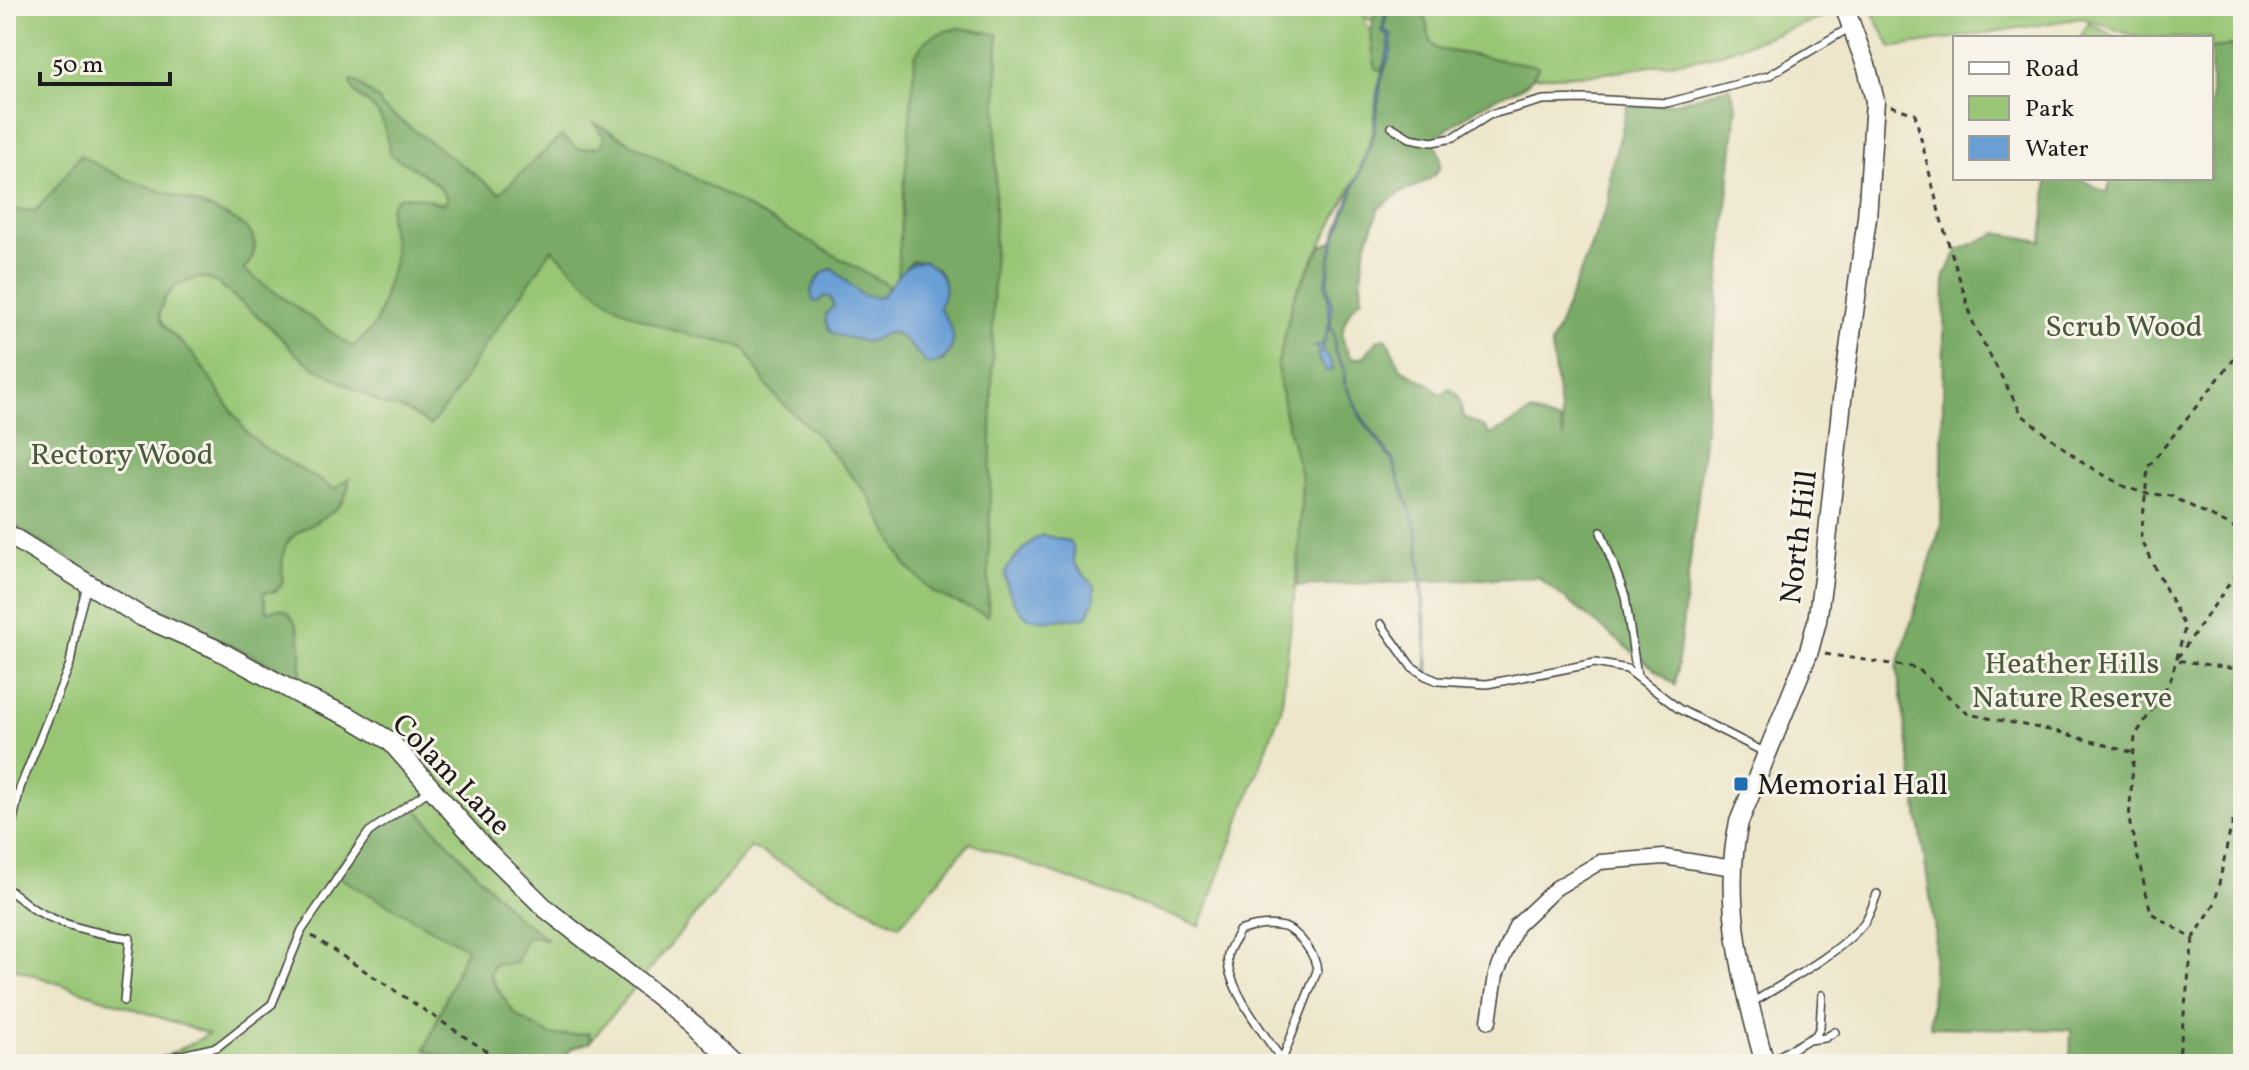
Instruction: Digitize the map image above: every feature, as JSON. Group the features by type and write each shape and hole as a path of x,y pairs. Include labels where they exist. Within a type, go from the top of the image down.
{"street":[{"name":"North Hill","path":"1765,1064 1748,1003 1737,939 1733,868 1735,840 1766,753 1809,651 1823,579 1842,400 1867,218 1875,101 1867,68 1844,6"},
{"name":"Colam Lane","path":"6,533 140,616 216,649 304,697 350,717 390,741 483,847 546,909 696,1026 735,1064"},
{"path":"1489,1021 1496,975 1516,926 1556,888 1600,862 1664,857 1733,868"}],"lane":[{"path":"1392,127 1410,138 1432,142 1453,138 1489,115 1543,100 1667,103 1768,76 1850,27"},
{"path":"1601,532 1625,596 1637,676"},
{"path":"6,839 20,788 70,664 87,583"},
{"path":"1381,624 1411,666 1438,681 1487,684 1595,663 1627,669 1679,709 1766,753"},
{"path":"142,1064 217,1047 272,1004 302,930 369,832 431,789"},
{"path":"6,888 36,910 72,925 130,938 124,1001"},
{"path":"1748,1003 1825,956 1857,931 1866,921 1877,894"},
{"path":"1256,925 1285,927 1306,944 1316,960 1317,971 1282,1062 1243,1003 1233,982 1228,955 1239,931 1256,925"},
{"path":"1765,1064 1816,1035 1820,1027 1822,995"},
{"path":"1806,1041 1825,1038 1835,1032"}],"path":[{"path":"1875,101 1915,114 1940,216 1974,325 2022,415 2083,463 2125,487 2171,496 2243,532"},
{"path":"2193,939 2151,913 2129,820 2135,736 2170,682 2185,628 2141,539 2144,493 2148,467 2243,348"},
{"path":"2176,660 2243,564"},
{"path":"1809,651 1917,668 1968,714 2059,732 2134,753"},
{"path":"2176,660 2243,670"},
{"path":"2178,1064 2193,939 2215,903 2237,808 2243,806"},
{"path":"302,930 506,1064"},
{"path":"6,1056 65,1064"}],"green space":[{"path":"6,6 1856,6 1709,57 1599,74 1533,77 1437,49 1364,17 1383,66 1373,132 1358,175 1294,296 1307,483 1281,710 1200,926 970,843 899,926 751,847 590,1042 570,1049 563,1064 152,1064 209,1034 6,966"},
{"path":"1377,6 1386,6 1382,32 1389,36 1382,70 1376,69 1372,42"},
{"path":"1388,6 1422,6 1431,43 1437,49 1539,66 1523,86 1488,102 1434,137 1441,162 1439,169 1426,181 1378,209 1364,254 1362,298 1350,312 1344,327 1344,343 1352,359 1364,357 1377,340 1386,338 1401,369 1429,384 1438,393 1450,389 1454,391 1463,417 1484,427 1491,435 1531,412 1560,422 1564,438 1551,345 1609,201 1611,167 1627,105 1676,103 1729,87 1737,106 1699,488 1675,685 1540,577 1297,586 1302,480 1285,415 1277,366 1294,296 1322,246 1333,241 1332,246 1374,135 1381,81 1391,51 1392,35 1384,29"},
{"path":"1869,6 2243,6 2243,47 2213,48 2213,36 2134,36 2082,18 1891,48"},
{"path":"2088,23 2114,36 2081,36"},
{"name":"Rectory Wood","path":"959,28 998,34 988,616 934,593 906,566 868,495 818,436 775,396 746,350 665,328 637,317 595,290 552,249 455,394 430,426 410,413 386,406 312,366 219,284 206,278 196,278 176,285 164,299 159,315 164,326 194,355 247,433 266,449 335,489 349,478 341,503 293,536 286,545 282,584 276,591 263,593 267,611 284,610 296,624 300,643 300,679 136,600 6,518 6,209 35,211 80,155 124,178 210,208 240,223 249,231 255,246 244,270 352,347 369,332 380,313 394,260 391,205 405,196 443,204 447,199 430,179 391,155 381,119 376,110 354,91 351,80 380,101 381,106 500,193 561,136 578,149 599,147 604,137 593,122 890,286 880,298 862,295 832,269 824,272 811,290 814,301 830,296 834,306 826,314 826,321 896,334 943,361 951,345 952,333 938,306 944,289 941,275 930,265 912,261 897,277 915,56 933,36"},
{"name":"Heather Hills Nature Reserve","path":"2243,45 2243,1064 2070,1064 2071,1030 1930,1027 1935,931 1897,668 1941,525 1945,274 1959,250 1997,233 2042,241 2048,180 2083,180 2107,193 2110,180 2213,180 2213,48"},
{"path":"412,804 517,917 549,940 532,936 526,938 516,963 494,965 490,973 507,1002 524,1020 551,1035 590,1033 590,1042 570,1049 563,1064 466,1064 425,1050 466,948 331,873 369,836"}],"water":[{"path":"1386,6 1384,30 1392,35 1391,51 1381,81 1374,135 1334,242 1328,288 1335,351 1345,370 1345,383 1362,417 1393,460 1409,506 1392,461 1361,418 1344,383 1344,370 1334,351 1330,326 1321,352 1329,359 1333,370 1326,371 1318,358 1318,347 1314,347 1320,346 1325,339 1330,320 1326,282 1333,241 1373,135 1377,92 1388,51 1389,36 1382,32"},
{"path":"924,261 936,270 943,281 943,300 939,307 953,337 951,349 940,362 928,365 896,334 888,333 866,342 833,333 826,321 826,314 834,306 830,297 813,301 811,290 828,270 832,269 862,295 880,298 904,269"},
{"path":"1412,515 1418,533 1429,673 1417,533"},
{"path":"1042,535 1068,541 1073,546 1074,563 1095,587 1095,599 1087,617 1030,618 1013,600 1005,578 1007,568 1015,557"}],"place":[{"name":"Memorial Hall","path":"1741,784"}],"park label":[{"name":"Scrub Wood","path":"2124,326"}]}
